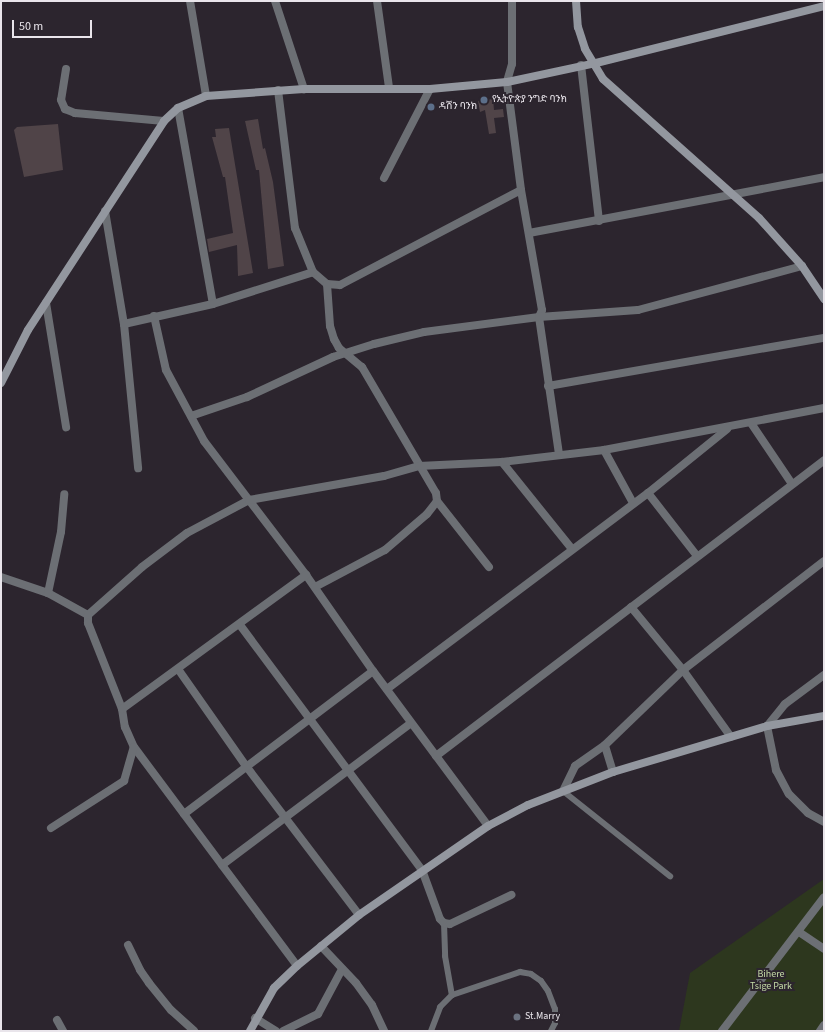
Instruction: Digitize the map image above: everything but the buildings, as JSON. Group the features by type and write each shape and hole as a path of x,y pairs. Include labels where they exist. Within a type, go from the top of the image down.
{"main road":[{"path":"576,1 578,27 592,64 619,94 734,195 774,233 822,291 824,299"},
{"path":"1,383 28,330 164,121 178,108 206,96 278,90 389,87 430,89 507,82 581,65 592,64 824,6"},
{"path":"250,1031 274,988 297,966 359,915 422,870 488,826 563,791 613,772 767,726 824,716"}],"street":[{"path":"190,1 206,96"},
{"path":"276,1 304,89"},
{"path":"377,1 389,87"},
{"path":"512,1 512,64 507,82 521,190 542,310 539,317 559,454"},
{"path":"581,65 599,221"},
{"path":"66,69 61,100 64,109 75,113 164,121"},
{"path":"384,178 430,89"},
{"path":"278,90 295,228 313,272 327,284 340,285 521,190"},
{"path":"178,108 213,304"},
{"path":"529,233 599,221 824,177"},
{"path":"105,211 124,324 138,468"},
{"path":"191,416 247,397 333,357 347,354 374,344 424,332 539,317 638,310 802,266"},
{"path":"124,324 154,316 213,304 313,272"},
{"path":"327,284 330,326 339,348 362,366 436,493 437,501 489,567"},
{"path":"46,303 66,426"},
{"path":"154,316 166,370 204,441 306,575 373,671 488,826"},
{"path":"548,386 824,338"},
{"path":"297,966 134,746 125,727 122,709 88,623 88,615 142,567 187,534 249,500 384,476 419,466 502,462 559,454 604,450 729,428 824,408"},
{"path":"751,423 792,484"},
{"path":"387,689 632,503 648,493 729,428"},
{"path":"604,450 632,503"},
{"path":"436,756 824,460"},
{"path":"502,462 572,549"},
{"path":"648,493 697,556"},
{"path":"48,593 61,532 64,494"},
{"path":"315,588 385,550 427,514 437,501"},
{"path":"563,791 575,766 605,745 682,670 824,561"},
{"path":"122,709 306,575"},
{"path":"1,579 48,593 88,615"},
{"path":"631,607 682,670 731,737"},
{"path":"240,624 309,720 422,870 440,919 444,923 450,924 511,896"},
{"path":"178,669 246,766 359,915"},
{"path":"184,814 373,671"},
{"path":"824,675 785,704 767,726 775,765 790,794 808,813 824,822"},
{"path":"222,865 284,817 348,772 411,723"},
{"path":"605,745 613,772"},
{"path":"51,828 124,780 134,746"},
{"path":"722,1031 799,932 824,897"},
{"path":"799,932 824,949"},
{"path":"128,945 140,970 149,983 171,1010 194,1031"},
{"path":"321,946 372,1005 384,1031"},
{"path":"283,1031 318,1014 342,969"},
{"path":"256,1018 276,1031"},
{"path":"57,1020 63,1031"},
{"path":"820,1031 824,1025"}],"lane":[{"path":"563,791 670,876"},
{"path":"444,923 445,956 452,994"},
{"path":"431,1031 440,1007 452,994 520,972 531,974 548,991 555,1009 555,1023 551,1031"}],"green space":[{"name":"Bihere Tsige Park","path":"824,879 824,1031 679,1031 690,973"}],"place":[{"name":"የኢትዮጵያ ንግድ ባንክ","path":"484,100"},
{"name":"ዳሽን ባንክ","path":"431,107"},
{"name":"St.Marry","path":"517,1017"}]}
